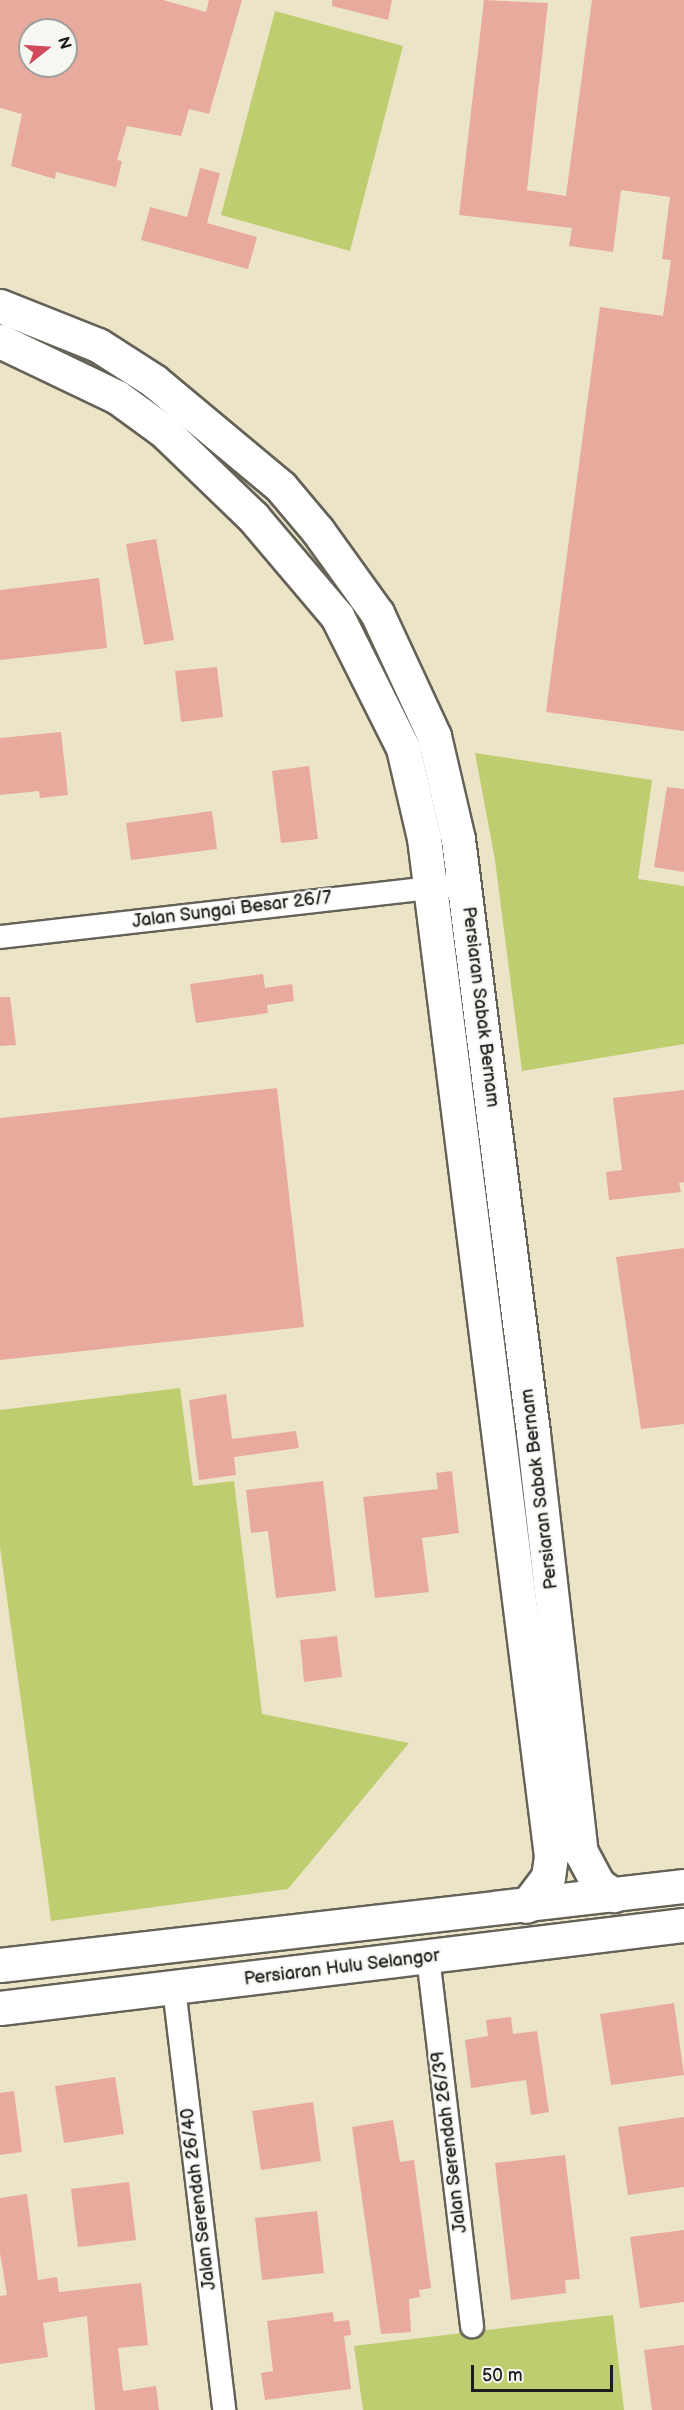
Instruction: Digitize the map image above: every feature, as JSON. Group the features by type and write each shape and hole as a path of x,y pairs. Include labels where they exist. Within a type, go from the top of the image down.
{"street":[{"name":"Persiaran Sabak Bernam","path":"0,306 98,345 144,375 281,487 318,531 377,613 434,736 458,839 464,884 581,1852 593,1878 613,1895"},
{"name":"Persiaran Sabak Bernam","path":"0,341 117,397 164,431 254,517 337,616 403,748 424,838 431,888 551,1856 548,1877 526,1906"},
{"path":"254,517 281,487"},
{"name":"Jalan Sungai Besar 26/7","path":"0,937 464,884"},
{"path":"0,1965 684,1886"},
{"name":"Persiaran Hulu Selangor","path":"0,2008 684,1925"},
{"name":"Jalan Serendah 26/39","path":"428,1957 472,2326"},
{"name":"Jalan Serendah 26/40","path":"174,1988 224,2410"}],"green space":[{"path":"275,11 403,46 350,251 221,215"},
{"path":"475,753 652,780 638,879 684,886 684,1044 522,1071 495,860"},
{"path":"180,1388 193,1486 234,1481 262,1714 409,1743 288,1889 51,1921 0,1547 0,1410"},
{"path":"613,2315 624,2410 363,2410 354,2346"}],"building":[{"path":"0,0 163,0 206,12 209,0 242,0 209,114 189,109 181,136 127,126 117,160 122,161 116,187 56,172 55,179 11,166 22,114 0,108"},
{"path":"332,0 392,0 388,20 332,6"},
{"path":"484,0 548,3 527,190 566,196 592,0 684,0 684,731 546,712 600,307 663,316 671,260 662,259 670,197 621,190 613,252 569,246 572,228 459,215"},
{"path":"200,168 220,173 207,223 257,237 248,269 141,240 150,207 187,217"},
{"path":"156,539 174,640 144,645 126,544"},
{"path":"99,578 107,648 0,660 0,590"},
{"path":"217,667 223,717 181,722 175,671"},
{"path":"61,732 68,795 40,798 39,791 0,795 0,738"},
{"path":"309,766 318,839 281,843 272,771"},
{"path":"667,787 684,789 684,872 654,867"},
{"path":"212,811 217,849 131,860 126,823"},
{"path":"263,974 265,988 292,984 294,1001 267,1005 268,1013 196,1023 190,984"},
{"path":"0,997 10,997 16,1045 0,1046"},
{"path":"277,1088 304,1327 0,1360 0,1118"},
{"path":"684,1090 684,1182 679,1183 681,1192 609,1200 606,1172 622,1170 613,1098"},
{"path":"684,1248 684,1424 641,1429 616,1257"},
{"path":"226,1394 232,1439 296,1431 299,1448 234,1457 236,1475 199,1480 189,1400"},
{"path":"452,1471 459,1533 422,1538 429,1592 375,1598 363,1497 438,1489 436,1473"},
{"path":"323,1481 336,1591 276,1598 268,1531 251,1533 246,1490"},
{"path":"337,1636 342,1677 304,1682 300,1640"},
{"path":"674,2003 684,2075 611,2085 600,2014"},
{"path":"511,2017 513,2034 537,2031 549,2112 531,2115 526,2080 471,2088 465,2040 488,2036 486,2020"},
{"path":"115,2077 124,2134 64,2143 55,2086"},
{"path":"14,2091 22,2152 0,2155 0,2093"},
{"path":"313,2102 321,2161 261,2170 252,2111"},
{"path":"684,2117 684,2187 628,2195 618,2127"},
{"path":"393,2120 400,2162 414,2160 431,2288 419,2290 420,2297 409,2299 411,2332 381,2334 352,2127"},
{"path":"565,2155 580,2279 565,2280 566,2293 511,2300 495,2163"},
{"path":"129,2182 136,2240 78,2247 71,2189"},
{"path":"27,2194 38,2280 57,2277 59,2292 141,2283 148,2345 118,2348 123,2391 156,2386 159,2410 95,2410 87,2316 43,2323 48,2357 0,2364 0,2296 7,2295 0,2253 0,2198"},
{"path":"317,2211 324,2273 262,2280 255,2218"},
{"path":"684,2230 684,2302 640,2308 630,2237"},
{"path":"333,2312 334,2322 349,2320 351,2335 344,2336 351,2389 265,2400 261,2373 273,2371 267,2321"},
{"path":"684,2345 684,2410 652,2410 644,2350"}]}
